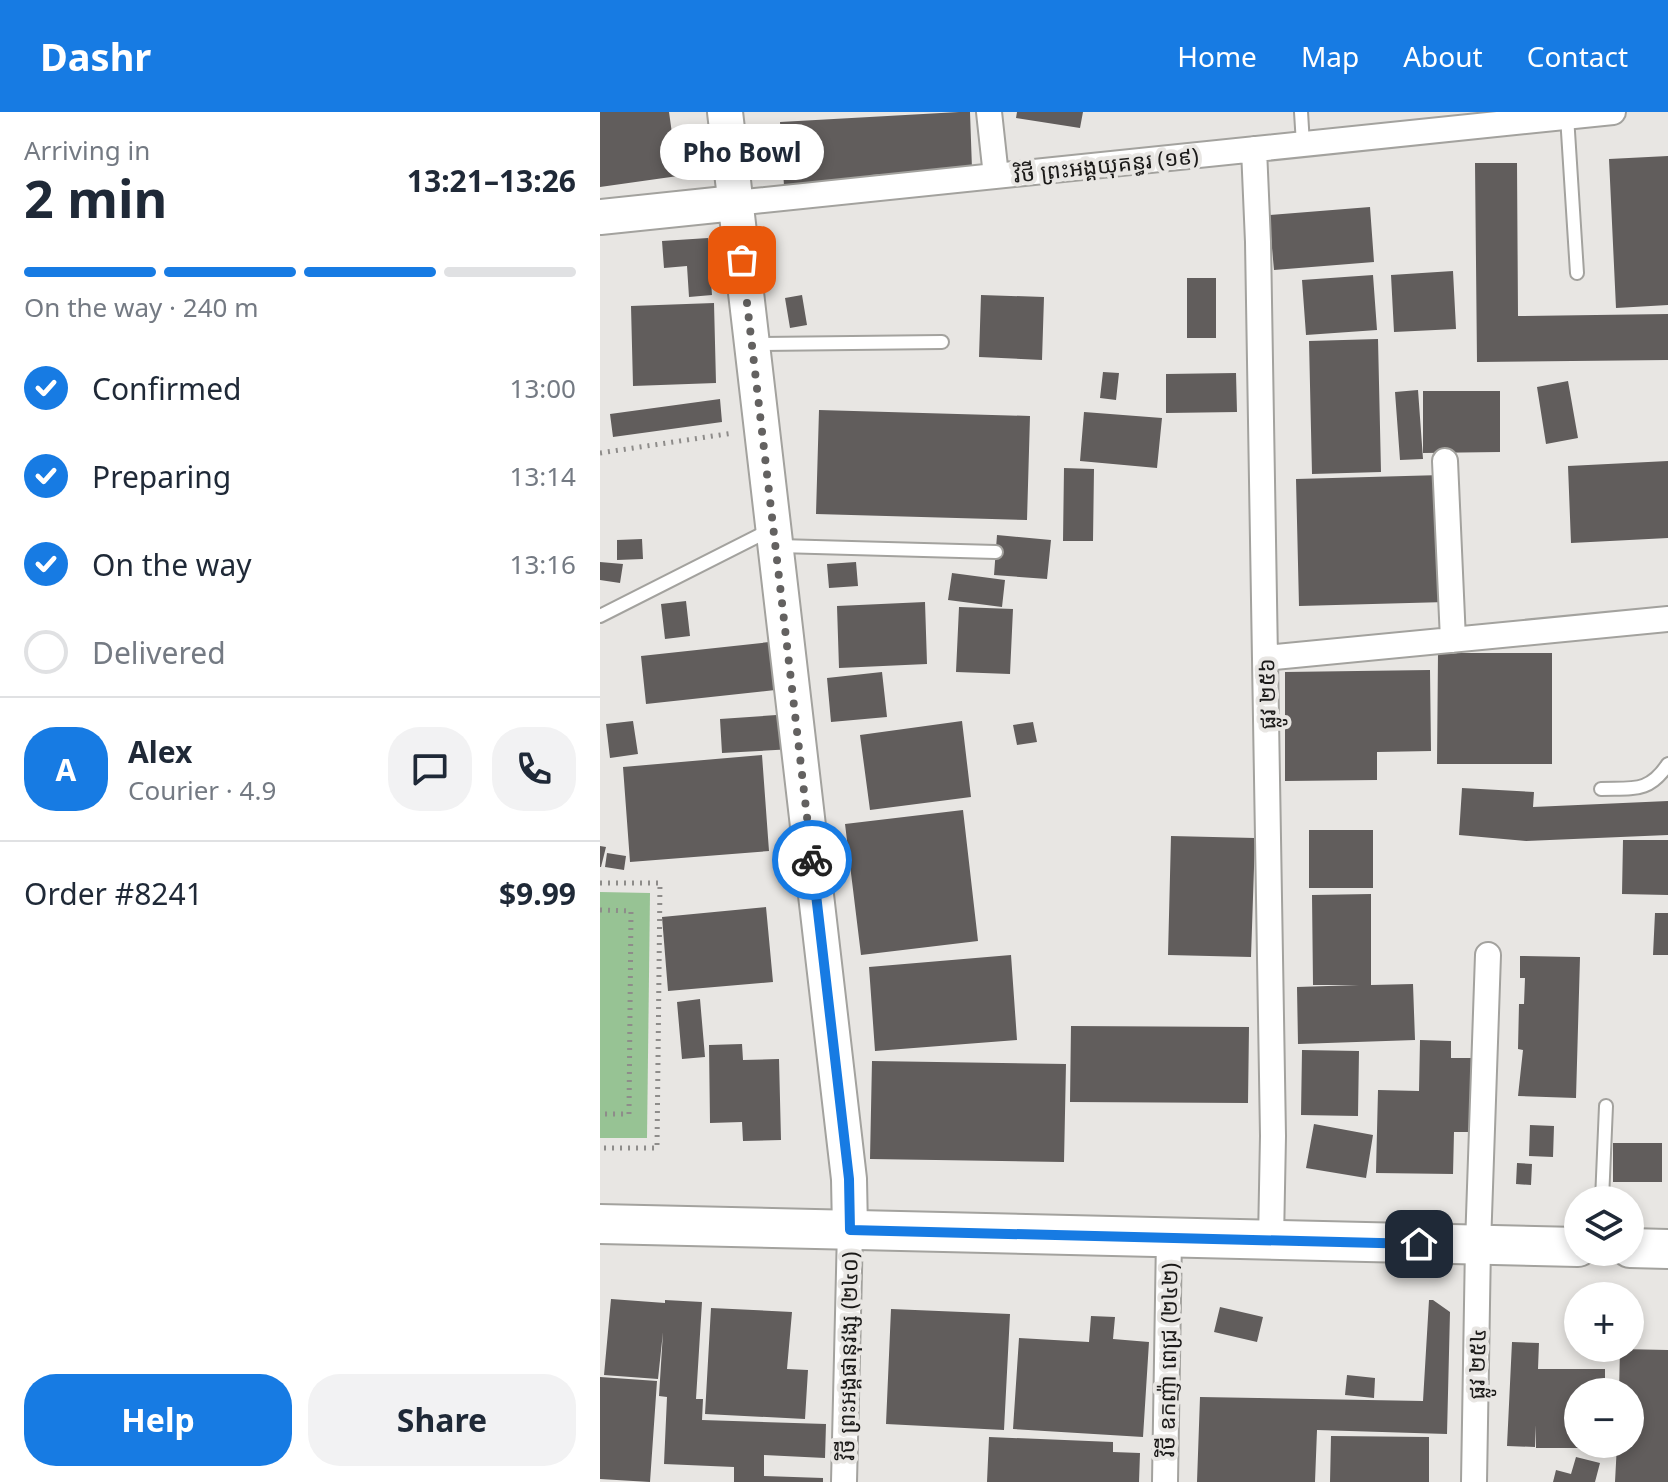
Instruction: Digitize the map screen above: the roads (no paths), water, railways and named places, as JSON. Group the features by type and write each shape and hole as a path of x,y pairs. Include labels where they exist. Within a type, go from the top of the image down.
{"main road":[{"path":"600,1224 1564,1247"},
{"path":"1644,1248 1668,1249"}],"street":[{"path":"725,112 849,1179 850,1230"},
{"path":"989,112 996,176"},
{"name":"វិថី ព្រះអង្គយុគន្ធរ (១៩)","path":"600,217 1613,112"},
{"name":"ផ្លូវ ២៥៦","path":"1254,149 1259,257 1273,1136 1271,1240"},
{"path":"1445,461 1453,640"},
{"path":"1265,658 1668,619"},
{"name":"ផ្លូវ ២៥៤","path":"1474,1482 1488,955"},
{"name":"វិថី ព្រះអង្គផានុវង្ស (២៤០)","path":"844,1482 850,1230"},
{"name":"វិថី ឧកញ៉ា ពេជ្រ (២៤២)","path":"1165,1482 1169,1238"}],"lane":[{"path":"1301,112 1303,144"},
{"path":"1567,116 1577,273"},
{"path":"752,344 942,342"},
{"path":"600,616 774,537 996,552"},
{"path":"1601,789 1642,788 1658,780 1668,764"},
{"path":"1603,1186 1606,1106"}],"place":[{"name":"Pho Bowl","path":"742,260"}]}
